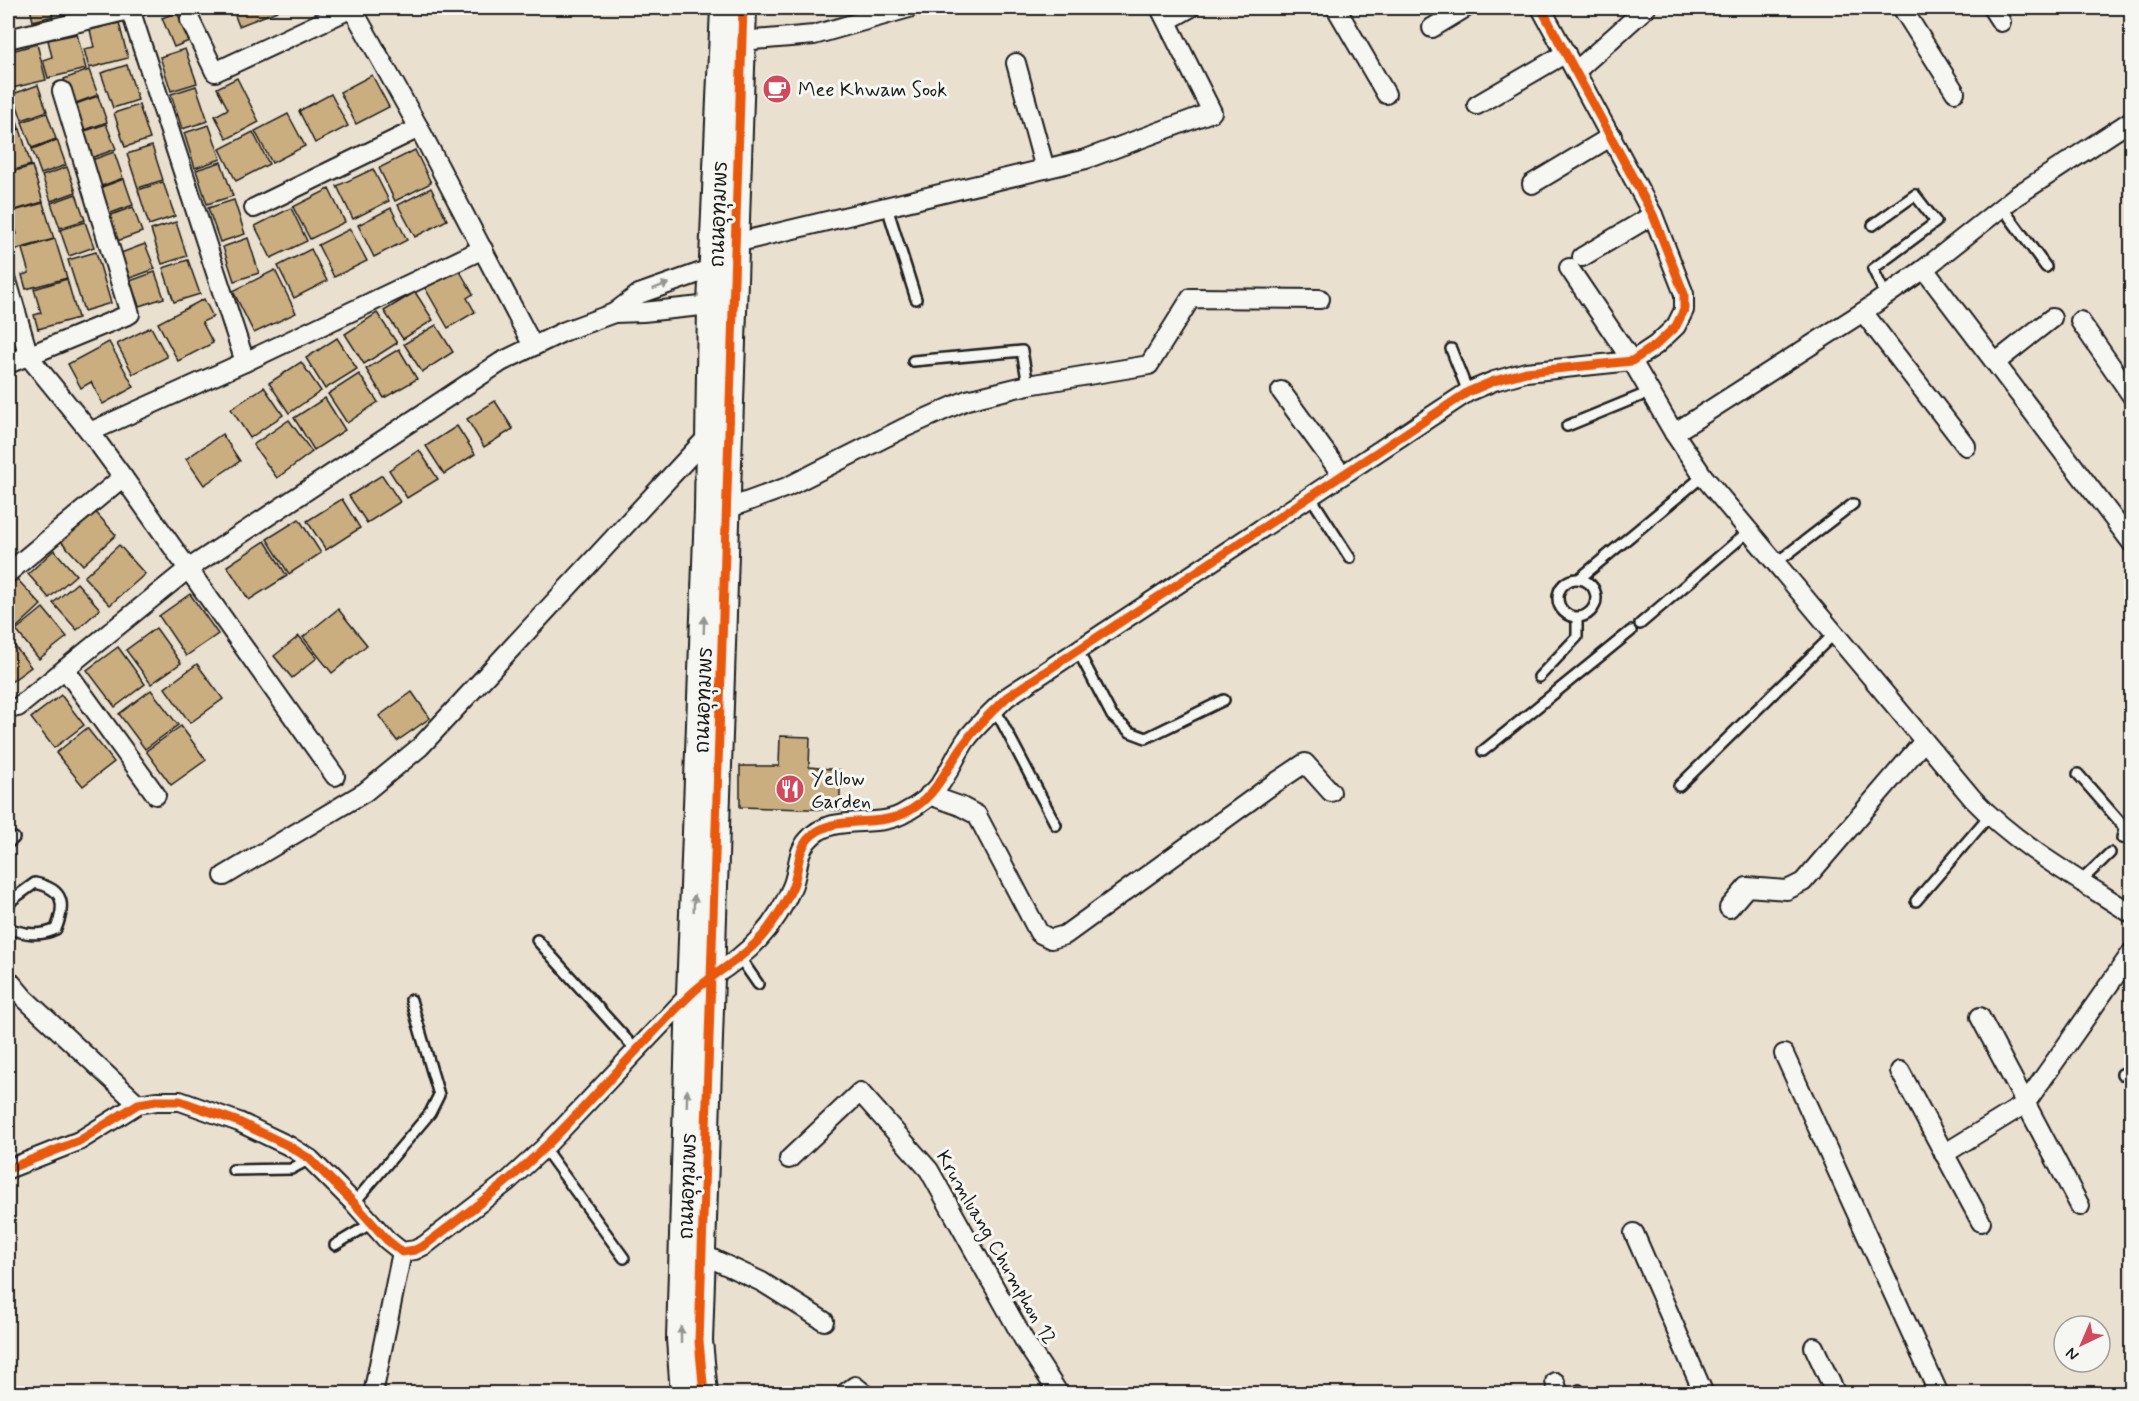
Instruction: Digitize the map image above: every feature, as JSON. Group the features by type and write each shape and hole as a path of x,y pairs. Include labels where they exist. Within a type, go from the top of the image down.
{"street":[{"path":"8,39 133,8 245,362"},
{"path":"190,20 215,72 352,8 419,128 533,346"},
{"name":"ถนนอุทุมพร","path":"684,1394 680,1339 710,434 711,305 724,8"},
{"name":"ถนนอุทุมพร","path":"704,1394 699,1341 743,8"},
{"path":"742,41 814,34 909,8"},
{"path":"735,243 1086,159 1212,112 1163,14 1190,8"},
{"path":"1336,8 1386,94"},
{"path":"1432,28 1465,8"},
{"path":"10,1164 79,1141 138,1104 180,1101 239,1122 289,1146 310,1159 387,1240 402,1252 426,1245 508,1181 544,1148 690,994 740,958 769,928 792,887 800,850 816,832 842,823 890,819 904,814 938,787 966,741 994,709 1007,698 1468,392 1494,381 1526,372 1632,361 1656,345 1676,326 1684,310 1684,294 1653,215 1541,8"},
{"path":"1576,71 1646,8"},
{"path":"1902,8 1955,92"},
{"path":"1477,105 1566,53"},
{"path":"1016,63 1045,169"},
{"path":"8,364 130,314 62,91"},
{"path":"254,208 419,128"},
{"path":"1674,433 1863,312 1924,269 2002,207 2129,129"},
{"path":"1532,184 1612,136"},
{"path":"1653,215 1576,262 1674,433 1703,476 1989,816 2049,860 2132,914"},
{"path":"90,432 245,362 483,249"},
{"path":"18,707 188,569 501,362 565,331 614,313 639,294 713,268"},
{"path":"1924,269 2132,543"},
{"path":"8,284 29,357 123,477 335,776"},
{"path":"727,509 787,487 904,428 967,400 1028,385 1149,365 1191,298 1320,299"},
{"path":"614,313 711,305"},
{"path":"1863,312 1966,446"},
{"path":"1995,363 2052,318"},
{"path":"2080,321 2132,396"},
{"path":"1281,391 1342,475"},
{"path":"224,876 365,792 420,747 710,434"},
{"path":"8,573 123,477"},
{"path":"65,669 156,795"},
{"path":"1729,908 1747,887 1787,890 1803,882 1924,741"},
{"path":"929,795 977,815 1039,933 1051,939 1065,935 1305,763 1330,792"},
{"path":"1944,1154 2025,1104 2132,952"},
{"path":"8,979 24,998 138,1104"},
{"path":"1980,1017 2080,1206"},
{"path":"1784,1054 1939,1394"},
{"path":"1900,1071 1981,1222"},
{"name":"Krumluang Chumphon 12","path":"789,1159 860,1092 929,1170 1024,1340 1059,1394"},
{"path":"1634,1233 1704,1394"},
{"path":"373,1394 402,1252"},
{"path":"702,1254 762,1282 824,1321"},
{"path":"1814,1347 1836,1394"},
{"path":"844,1394 855,1386 865,1394"}],"lane":[{"path":"1873,225 1915,195 1936,222 1873,269 1886,296"},
{"path":"887,207 916,299"},
{"path":"2002,207 2046,267"},
{"path":"1451,349 1468,392"},
{"path":"913,361 1022,351 1028,385"},
{"path":"1568,426 1650,392"},
{"path":"1579,579 1703,476"},
{"path":"1310,496 1350,558"},
{"path":"1776,563 1853,504"},
{"path":"1640,624 1749,531"},
{"path":"1579,579 1588,583 1594,590 1596,600 1593,609 1577,618 1563,611 1557,597 1564,584 1579,579"},
{"path":"1539,677 1577,637 1577,618"},
{"path":"1483,751 1631,631"},
{"path":"1679,786 1835,633"},
{"path":"1078,651 1112,716 1130,732 1146,738 1224,700"},
{"path":"994,709 1056,825"},
{"path":"2078,774 2120,822 2124,830 2122,838"},
{"path":"1916,901 1989,816"},
{"path":"2081,881 2110,853"},
{"path":"8,906 13,899 35,883 49,886 58,895 63,912 56,929 46,934 21,933 8,928"},
{"path":"537,940 637,1051"},
{"path":"740,958 758,984"},
{"path":"354,1203 430,1113 439,1095 411,1000"},
{"path":"544,1148 624,1258"},
{"path":"233,1170 291,1168 310,1159"},
{"path":"335,1245 372,1223"}],"building":[{"path":"30,8 50,8 53,16 33,21"},
{"path":"232,8 276,8 277,11 239,26"},
{"path":"177,12 189,41 174,47 162,18"},
{"path":"119,23 128,58 89,68 84,49 94,47 90,30"},
{"path":"77,34 86,69 48,78 43,60 52,57 48,40"},
{"path":"37,44 46,80 8,89 8,69 12,68 8,52"},
{"path":"185,49 197,83 171,91 160,57"},
{"path":"127,65 138,100 113,108 101,73"},
{"path":"89,70 98,95 73,104 64,79"},
{"path":"372,75 389,107 356,124 340,92"},
{"path":"237,78 259,122 227,139 215,116 228,109 217,88"},
{"path":"38,85 47,111 22,120 13,94"},
{"path":"196,86 208,121 182,129 171,94"},
{"path":"8,92 19,128 8,132"},
{"path":"331,94 348,126 315,143 299,111"},
{"path":"98,96 107,122 82,131 73,105"},
{"path":"139,105 150,139 125,147 114,113"},
{"path":"47,113 56,139 32,148 22,122"},
{"path":"288,114 305,146 272,163 255,131"},
{"path":"106,124 116,149 91,158 82,132"},
{"path":"209,125 221,159 195,168 184,133"},
{"path":"20,129 31,165 8,172 8,133"},
{"path":"253,132 269,164 236,181 220,149"},
{"path":"57,140 66,165 41,174 32,149"},
{"path":"152,146 163,180 138,188 127,154"},
{"path":"415,150 431,183 395,201 379,168"},
{"path":"114,152 123,178 99,187 89,161"},
{"path":"221,162 233,196 207,204 196,170"},
{"path":"32,166 43,202 8,212 8,173"},
{"path":"67,167 76,192 51,201 42,176"},
{"path":"373,169 389,201 353,219 337,186"},
{"path":"124,179 133,205 108,214 99,188"},
{"path":"163,182 175,216 149,225 138,190"},
{"path":"431,188 447,220 415,237 398,205"},
{"path":"329,189 345,222 310,239 293,207"},
{"path":"76,194 85,220 60,228 51,203"},
{"path":"234,200 245,234 220,242 208,208"},
{"path":"43,203 54,239 14,250 10,236 17,234 10,212"},
{"path":"133,207 142,232 117,241 108,216"},
{"path":"291,208 307,241 271,258 255,226"},
{"path":"391,208 407,240 374,257 358,225"},
{"path":"85,222 94,247 69,256 60,230"},
{"path":"176,222 187,256 162,264 151,230"},
{"path":"350,229 367,261 334,277 318,245"},
{"path":"248,238 259,273 234,281 223,247"},
{"path":"55,239 67,278 26,289 22,275 29,273 22,249"},
{"path":"145,244 155,269 130,278 121,253"},
{"path":"311,249 327,281 294,298 278,266"},
{"path":"96,252 111,303 84,311 68,260"},
{"path":"188,260 200,294 174,302 163,268"},
{"path":"458,268 473,294 467,298 475,312 448,328 425,288"},
{"path":"275,270 296,313 254,333 233,291"},
{"path":"155,272 164,298 139,306 130,281"},
{"path":"67,279 78,318 38,329 34,315 41,313 34,289"},
{"path":"415,292 433,320 403,339 384,311"},
{"path":"204,299 213,317 202,322 213,343 178,361 158,323"},
{"path":"377,313 397,343 364,364 345,334"},
{"path":"436,325 453,352 422,372 404,344"},
{"path":"151,327 167,357 133,374 117,344"},
{"path":"337,338 357,369 325,389 306,358"},
{"path":"109,342 134,387 103,404 91,382 81,388 68,364"},
{"path":"399,349 417,379 384,398 366,369"},
{"path":"301,362 321,391 289,413 269,383"},
{"path":"359,374 378,402 347,423 328,394"},
{"path":"264,387 283,415 250,438 231,409"},
{"path":"325,398 345,430 314,450 294,418"},
{"path":"495,401 513,429 484,447 467,419"},
{"path":"289,420 312,452 277,478 253,445"},
{"path":"457,426 475,454 444,474 426,446"},
{"path":"222,434 240,461 204,485 186,459"},
{"path":"419,450 438,479 407,498 389,470"},
{"path":"382,475 400,502 367,523 349,496"},
{"path":"342,499 360,528 326,550 307,521"},
{"path":"92,508 116,535 83,565 58,538"},
{"path":"299,519 321,553 289,574 267,539"},
{"path":"265,541 287,576 249,600 227,566"},
{"path":"119,545 145,574 110,605 84,577"},
{"path":"54,550 76,575 49,598 28,574"},
{"path":"17,579 41,605 15,629 8,621 8,588"},
{"path":"77,583 100,609 77,630 53,603"},
{"path":"190,594 218,634 186,656 159,616"},
{"path":"43,608 67,637 39,659 16,630"},
{"path":"338,609 367,645 332,673 303,637"},
{"path":"156,628 181,663 151,684 126,650"},
{"path":"299,636 317,658 292,678 274,656"},
{"path":"10,640 31,667 8,684 8,642"},
{"path":"118,647 145,684 115,707 87,670"},
{"path":"197,664 223,699 190,723 165,688"},
{"path":"151,690 178,725 145,749 119,714"},
{"path":"412,692 430,718 397,741 379,716"},
{"path":"61,695 84,725 54,748 31,718"},
{"path":"181,726 206,760 171,785 146,751"},
{"path":"87,728 114,762 83,786 56,753"},
{"name":"Yellow Garden","path":"780,736 810,737 809,767 840,770 840,810 740,807 740,766 779,766"}],"cycle path":[{"path":"704,1394 699,1341 743,8"},
{"path":"8,1169 79,1141 138,1104 180,1101 239,1122 289,1146 310,1159 387,1240 402,1252 415,1250 425,1245 502,1186 531,1160 689,996 759,940 775,919 791,891 804,844 818,831 841,823 891,818 915,807 925,800 940,782 976,728 1007,697 1468,392 1494,381 1526,372 1632,361 1656,345 1676,326 1684,310 1684,294 1653,215 1541,8"}],"place":[{"name":"Mee Khwam Sook","path":"777,89"},
{"name":"Yellow Garden","path":"790,789"}]}
